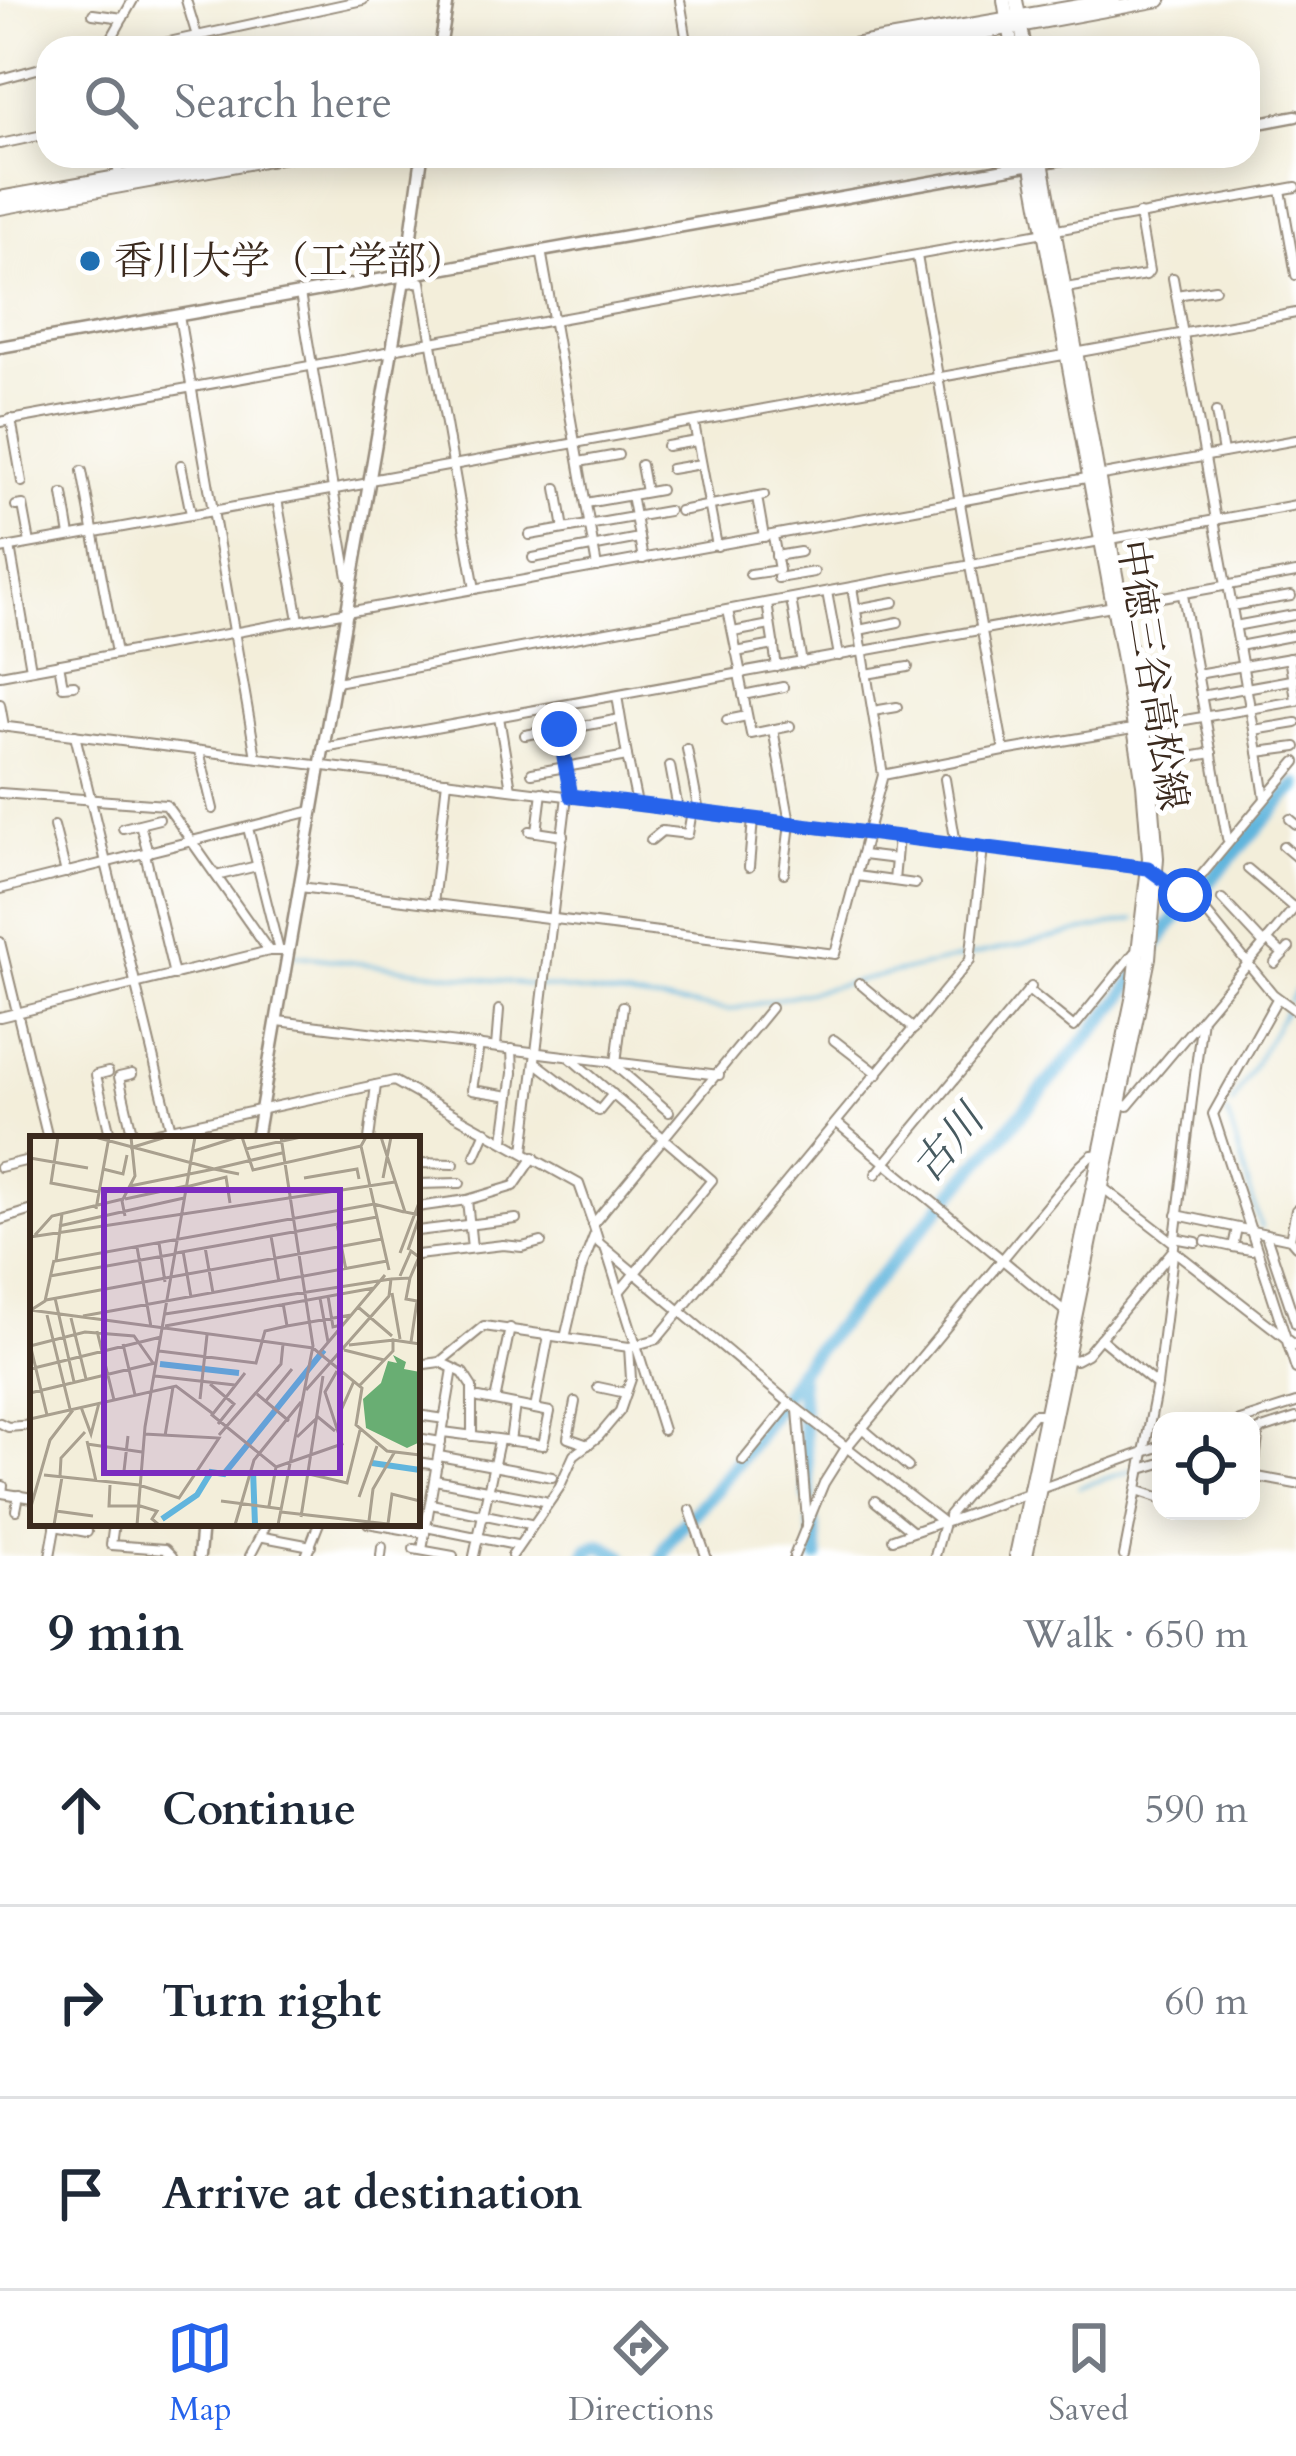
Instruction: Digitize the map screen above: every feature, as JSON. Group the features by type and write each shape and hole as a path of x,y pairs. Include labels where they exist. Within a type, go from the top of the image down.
{"main road":[{"path":"1004,0 1015,17"},
{"path":"905,36 1111,0"},
{"path":"944,36 1015,17 1160,0"},
{"path":"0,208 180,168"},
{"path":"0,198 206,168"},
{"name":"中徳三谷高松線","path":"1038,168 1138,728 1152,870"},
{"name":"中徳三谷高松線","path":"1050,231 1065,288 1072,353"},
{"name":"中徳三谷高松線","path":"1026,1556 1070,1316 1145,982 1152,870 1149,764 1138,728"},
{"name":"中徳三谷高松線","path":"1115,1102 1145,941"},
{"name":"中徳三谷高松線","path":"1070,1316 1102,1187 1104,1154"},
{"name":"中徳三谷高松線","path":"1016,1556 1035,1489"}],"street":[{"path":"114,36 134,0"},
{"path":"186,0 196,36"},
{"path":"201,36 363,0"},
{"path":"439,36 448,0"},
{"path":"680,0 686,36"},
{"path":"92,14 123,18"},
{"path":"0,79 36,69"},
{"path":"1260,123 1296,116"},
{"path":"0,144 36,136"},
{"path":"117,168 120,181"},
{"path":"279,951 300,887 420,168"},
{"path":"0,347 299,292 405,278 993,168"},
{"path":"0,422 1296,187"},
{"path":"1281,190 1296,274"},
{"path":"1065,288 1146,275 1139,214"},
{"path":"541,250 597,567"},
{"path":"916,256 1004,751"},
{"path":"405,278 421,282 475,589"},
{"path":"1173,278 1265,800"},
{"path":"1176,295 1215,289"},
{"path":"299,292 348,577 353,578"},
{"path":"31,669 5,548 1296,313"},
{"path":"178,314 256,758"},
{"path":"1216,412 1223,453"},
{"path":"11,419 22,482"},
{"path":"694,423 717,546"},
{"path":"0,675 1296,440"},
{"path":"667,446 697,441"},
{"path":"578,462 617,455"},
{"path":"671,469 701,464"},
{"path":"181,465 190,514"},
{"path":"640,465 646,492"},
{"path":"82,471 116,653"},
{"path":"557,488 563,530"},
{"path":"586,503 660,490"},
{"path":"63,494 70,536"},
{"path":"631,495 644,559"},
{"path":"680,511 761,496 802,663"},
{"path":"277,499 299,620"},
{"path":"16,506 23,505 30,543"},
{"path":"335,682 1296,505"},
{"path":"530,536 668,511"},
{"path":"533,558 639,538"},
{"path":"562,552 566,573"},
{"path":"776,556 800,552"},
{"path":"750,574 814,572"},
{"path":"324,748 1296,573"},
{"path":"300,887 835,954 883,776 852,587"},
{"path":"827,592 838,656"},
{"path":"1183,595 1227,838"},
{"path":"1232,606 1291,596"},
{"path":"1271,599 1274,619"},
{"path":"856,610 894,602"},
{"path":"767,603 777,667"},
{"path":"728,610 751,734 790,726"},
{"path":"1235,626 1294,615"},
{"path":"859,630 898,622"},
{"path":"733,632 770,625"},
{"path":"1239,646 1296,635"},
{"path":"736,652 774,645"},
{"path":"1197,674 1292,658 1296,713"},
{"path":"59,664 63,686 74,685"},
{"path":"866,674 908,667"},
{"path":"1202,696 1294,679"},
{"path":"743,694 783,687"},
{"path":"616,696 637,804"},
{"path":"883,776 1295,700"},
{"path":"0,704 2,726 1152,870 1204,910 1277,999 1296,1011"},
{"path":"873,711 897,707"},
{"path":"524,1151 569,796 555,708"},
{"path":"727,720 747,716"},
{"path":"499,717 511,789"},
{"path":"583,726 620,719"},
{"path":"1254,730 1296,723"},
{"path":"525,735 559,729"},
{"path":"773,729 790,824 784,873"},
{"path":"75,735 171,1130"},
{"path":"1258,752 1296,747"},
{"path":"651,840 662,831 688,834 695,812 687,749"},
{"path":"200,751 213,809"},
{"path":"1149,764 1211,753"},
{"path":"532,772 627,756"},
{"path":"1186,896 1296,763"},
{"path":"670,766 678,809"},
{"path":"945,779 956,844"},
{"path":"433,904 446,781"},
{"path":"542,792 533,832 562,836"},
{"path":"0,793 166,805 279,951"},
{"path":"0,890 313,811"},
{"path":"748,867 754,855 753,819"},
{"path":"123,828 159,820"},
{"path":"140,824 174,975"},
{"path":"53,826 65,873"},
{"path":"248,828 279,951 278,1021 256,1136"},
{"path":"894,881 898,837"},
{"path":"1283,846 1296,857"},
{"path":"420,1365 440,1362 484,1326 632,1347 657,1339 835,1127 970,956 983,848"},
{"path":"863,855 896,859"},
{"path":"220,875 257,866"},
{"path":"1115,1102 1128,1106 1295,907 1248,869"},
{"path":"857,876 915,884"},
{"path":"1222,899 1266,942 1286,951 1275,963"},
{"path":"0,941 3,973 47,1136"},
{"path":"875,1174 1030,988 1074,1027 1145,941"},
{"path":"0,1017 279,951"},
{"path":"859,983 914,1029"},
{"path":"1277,999 1214,1114 1296,1369"},
{"path":"613,1062 623,1006"},
{"path":"593,1224 771,1008"},
{"path":"496,1047 500,1010"},
{"path":"1124,1556 1157,1385 1202,1018"},
{"path":"278,1021 512,1049 536,1058 599,1111 614,1094"},
{"path":"834,1040 878,1074"},
{"path":"479,1045 472,1090 510,1096"},
{"path":"504,1140 512,1049"},
{"path":"536,1058 569,1057 719,1075"},
{"path":"569,1057 712,1180 619,1292"},
{"path":"613,1062 669,1112"},
{"path":"108,1072 97,1075 110,1136"},
{"path":"129,1136 119,1077 132,1074"},
{"path":"140,1136 394,1081 579,1184 594,1236 566,1337"},
{"path":"369,1136 373,1086"},
{"path":"835,1127 1070,1316"},
{"path":"475,1156 486,1131"},
{"path":"794,1556 824,1483 846,1448 1079,1167 1104,1154"},
{"path":"420,1207 467,1200 514,1186 534,1157"},
{"path":"0,1167 30,1160"},
{"path":"420,1163 454,1164"},
{"path":"429,1164 429,1183"},
{"path":"420,1184 460,1183"},
{"path":"1102,1187 1296,1346"},
{"path":"467,1200 472,1248"},
{"path":"1177,1215 1293,1242 1296,1210"},
{"path":"0,1220 30,1211"},
{"path":"420,1232 516,1220"},
{"path":"1233,1247 1237,1228"},
{"path":"1265,1234 1296,1324"},
{"path":"594,1236 778,1394 945,1522"},
{"path":"420,1255 541,1243"},
{"path":"1173,1243 1251,1250"},
{"path":"1062,1357 1076,1360 1087,1354 1173,1243"},
{"path":"606,1249 632,1347 663,1430"},
{"path":"495,1401 510,1328"},
{"path":"536,1408 549,1335"},
{"path":"1100,1337 1157,1385"},
{"path":"512,1556 559,1488 574,1455 609,1426 626,1393 632,1347"},
{"path":"440,1362 463,1373 472,1387 472,1436"},
{"path":"452,1556 418,1550 426,1530 453,1369"},
{"path":"598,1387 626,1393"},
{"path":"420,1438 472,1436 543,1445 550,1412 479,1398"},
{"path":"575,1402 568,1438 588,1445"},
{"path":"1260,1415 1296,1403"},
{"path":"510,1441 515,1406"},
{"path":"742,1461 796,1408"},
{"path":"796,1408 807,1524"},
{"path":"935,1556 949,1515 1034,1414 1050,1415"},
{"path":"420,1415 445,1419"},
{"path":"1260,1430 1296,1418"},
{"path":"0,1423 30,1425"},
{"path":"862,1428 908,1467"},
{"path":"475,1556 499,1441"},
{"path":"893,1539 1152,1449"},
{"path":"420,1462 493,1466 552,1477"},
{"path":"1141,1469 1152,1466"},
{"path":"1260,1477 1296,1484"},
{"path":"435,1480 544,1501"},
{"path":"3,1486 2,1492 30,1497"},
{"path":"1137,1490 1152,1495"},
{"path":"16,1510 19,1495"},
{"path":"875,1501 914,1532"},
{"path":"420,1509 530,1524"},
{"path":"692,1515 706,1556"},
{"path":"50,1556 56,1526"},
{"path":"60,1526 87,1532"},
{"path":"109,1556 114,1526"},
{"path":"199,1556 202,1526"},
{"path":"250,1556 265,1526"},
{"path":"306,1556 318,1526"},
{"path":"393,1526 516,1545"},
{"path":"264,1538 311,1546"},
{"path":"111,1544 165,1549 172,1556"}],"waterway":[{"name":"古川","path":"1147,958 1167,928 1296,785"},
{"path":"1169,911 1181,913"},
{"path":"294,955 729,1010 1135,919"},
{"name":"古川","path":"662,1556 750,1446 799,1370 1121,999 1135,977"},
{"path":"1289,1002 1296,990"},
{"path":"1232,1104 1286,1009"},
{"path":"1227,1112 1261,1228"},
{"path":"799,1370 809,1497"},
{"path":"1079,1487 1135,1469"},
{"path":"813,1523 817,1556"},
{"name":"古川","path":"586,1556 589,1549 600,1545 622,1556"}],"place":[{"name":"香川大学（工学部）","path":"90,261"}],"route":[{"path":"559,729 571,796 1148,868 1185,895"}]}
